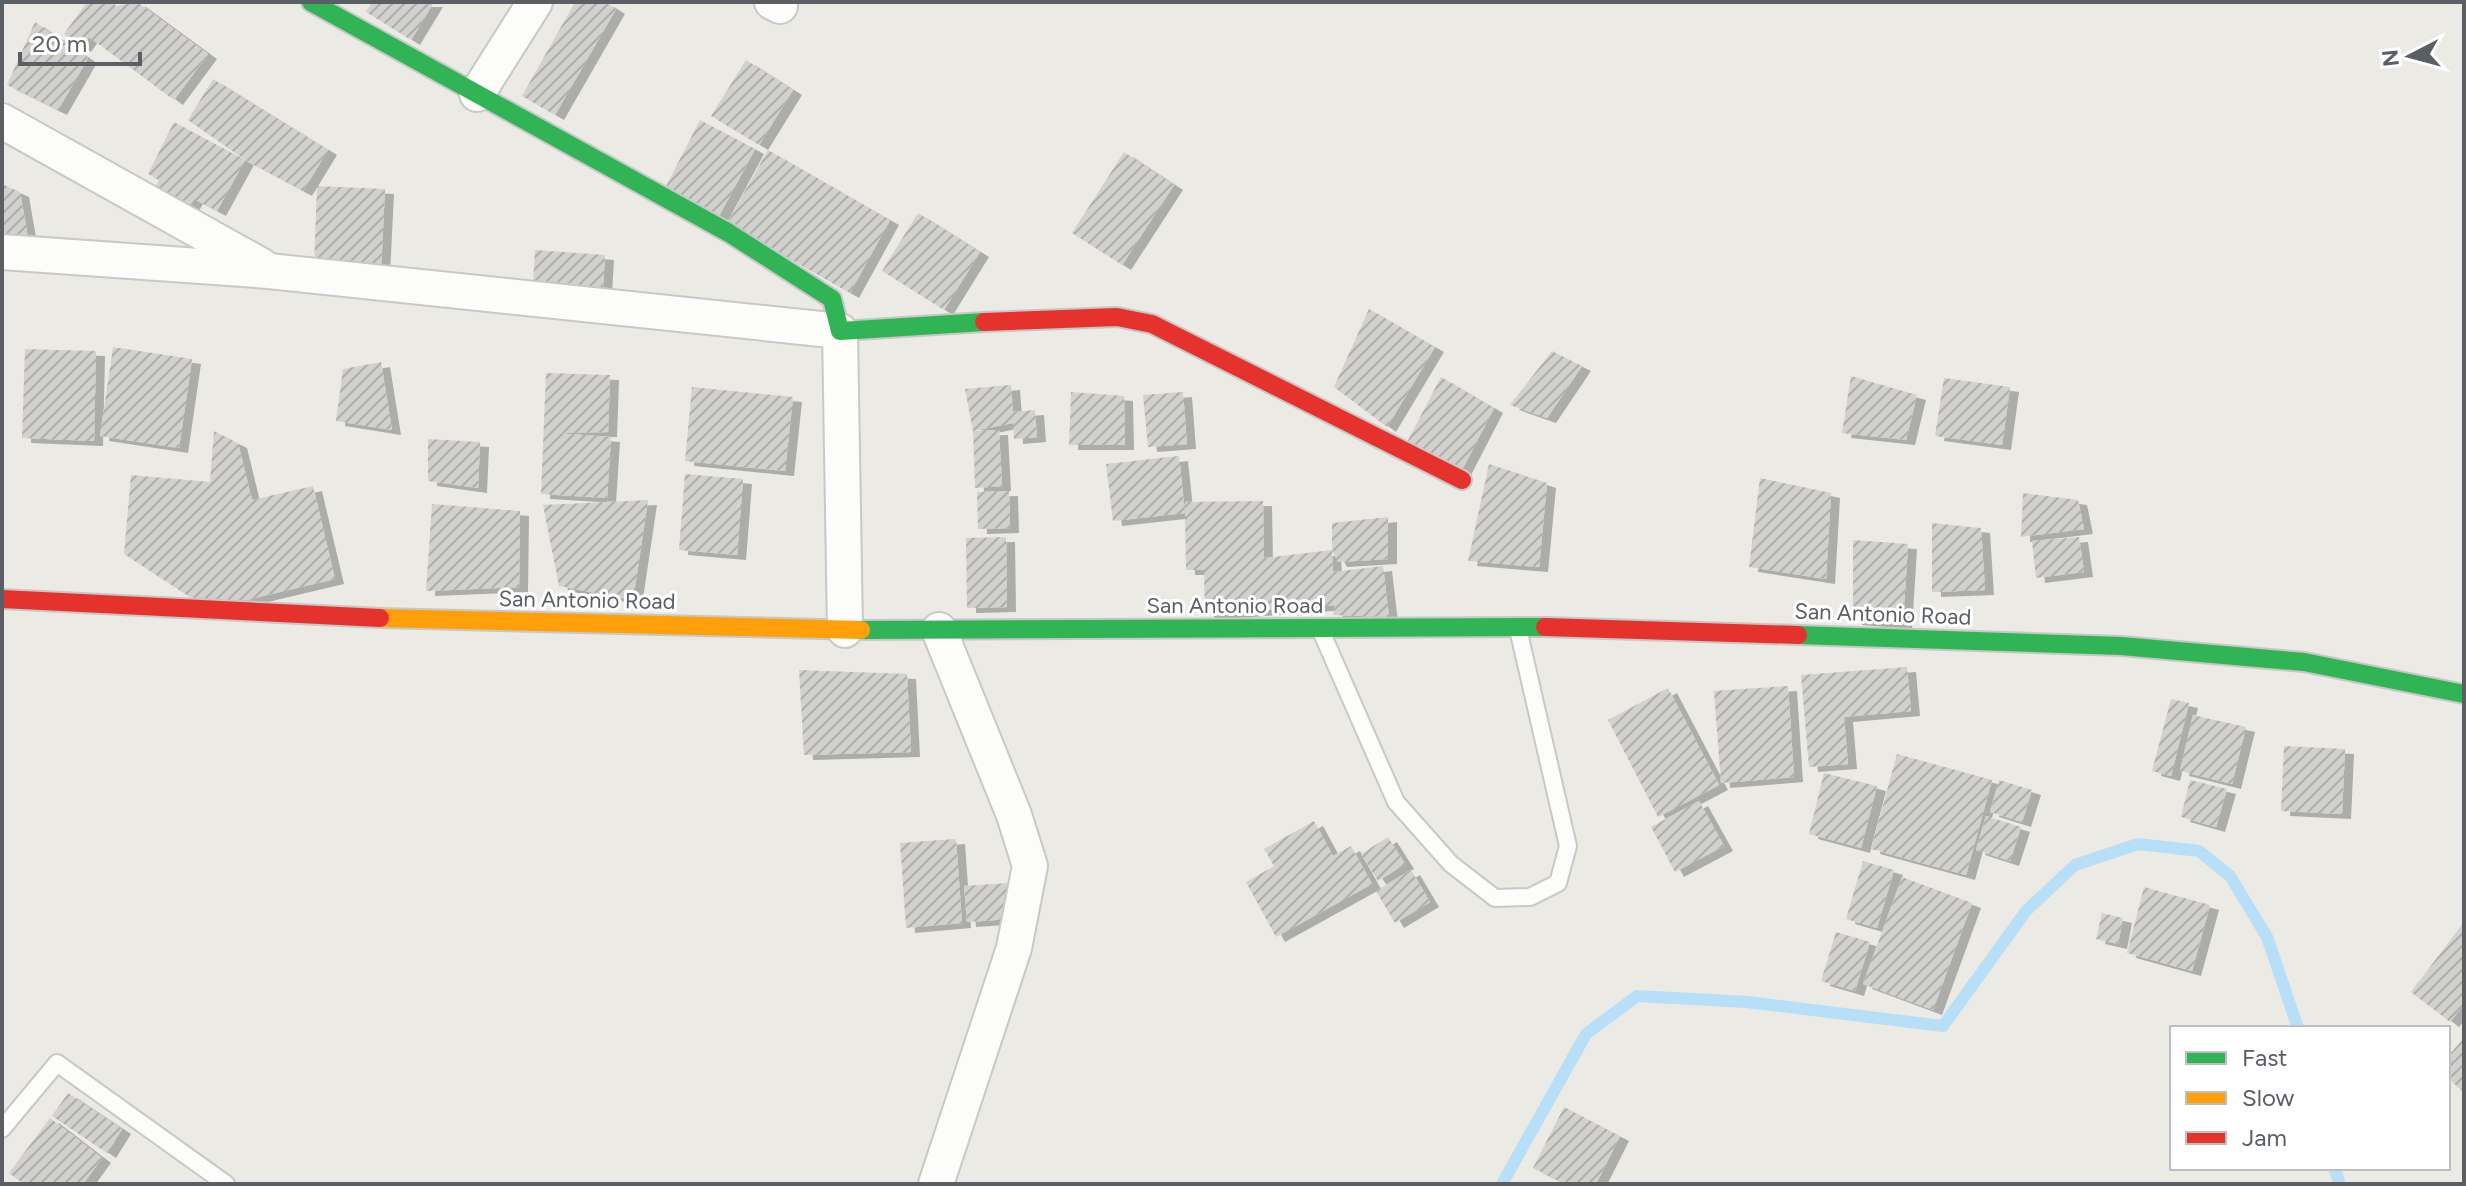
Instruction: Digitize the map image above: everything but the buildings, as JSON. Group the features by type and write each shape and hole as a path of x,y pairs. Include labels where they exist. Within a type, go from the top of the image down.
{"street":[{"path":"311,2 729,233 832,299 840,331 845,630"},
{"path":"477,94 535,2"},
{"path":"2,121 269,271"},
{"path":"2,252 269,271 840,331 911,324 1117,317 1152,324 1462,480"},
{"name":"San Antonio Road","path":"2,599 400,619 845,630 1517,626 2121,646 2304,662 2464,694"},
{"path":"936,1184 1014,948 1030,866 1014,815 939,630"}],"lane":[{"path":"1321,629 1396,802 1451,864 1495,898 1530,897 1558,883 1568,846 1517,626"},
{"path":"2,1129 57,1063 226,1184"}],"waterway":[{"path":"1502,1184 1586,1034 1637,996 1747,1002 1943,1026 2026,911 2075,865 2138,844 2199,851 2230,876 2267,937 2297,1026"},
{"path":"2335,1170 2340,1184"}],"traffic: fast":[{"path":"311,2 729,233 832,299 840,331 984,322"},
{"path":"861,630 1545,627"},
{"path":"1798,635 2121,646 2304,662 2464,694"}],"traffic: slow":[{"path":"380,618 861,630"}],"traffic: jam":[{"path":"984,322 1117,317 1152,324 1462,480"},
{"path":"2,599 380,618"},
{"path":"1545,627 1798,635"}]}
